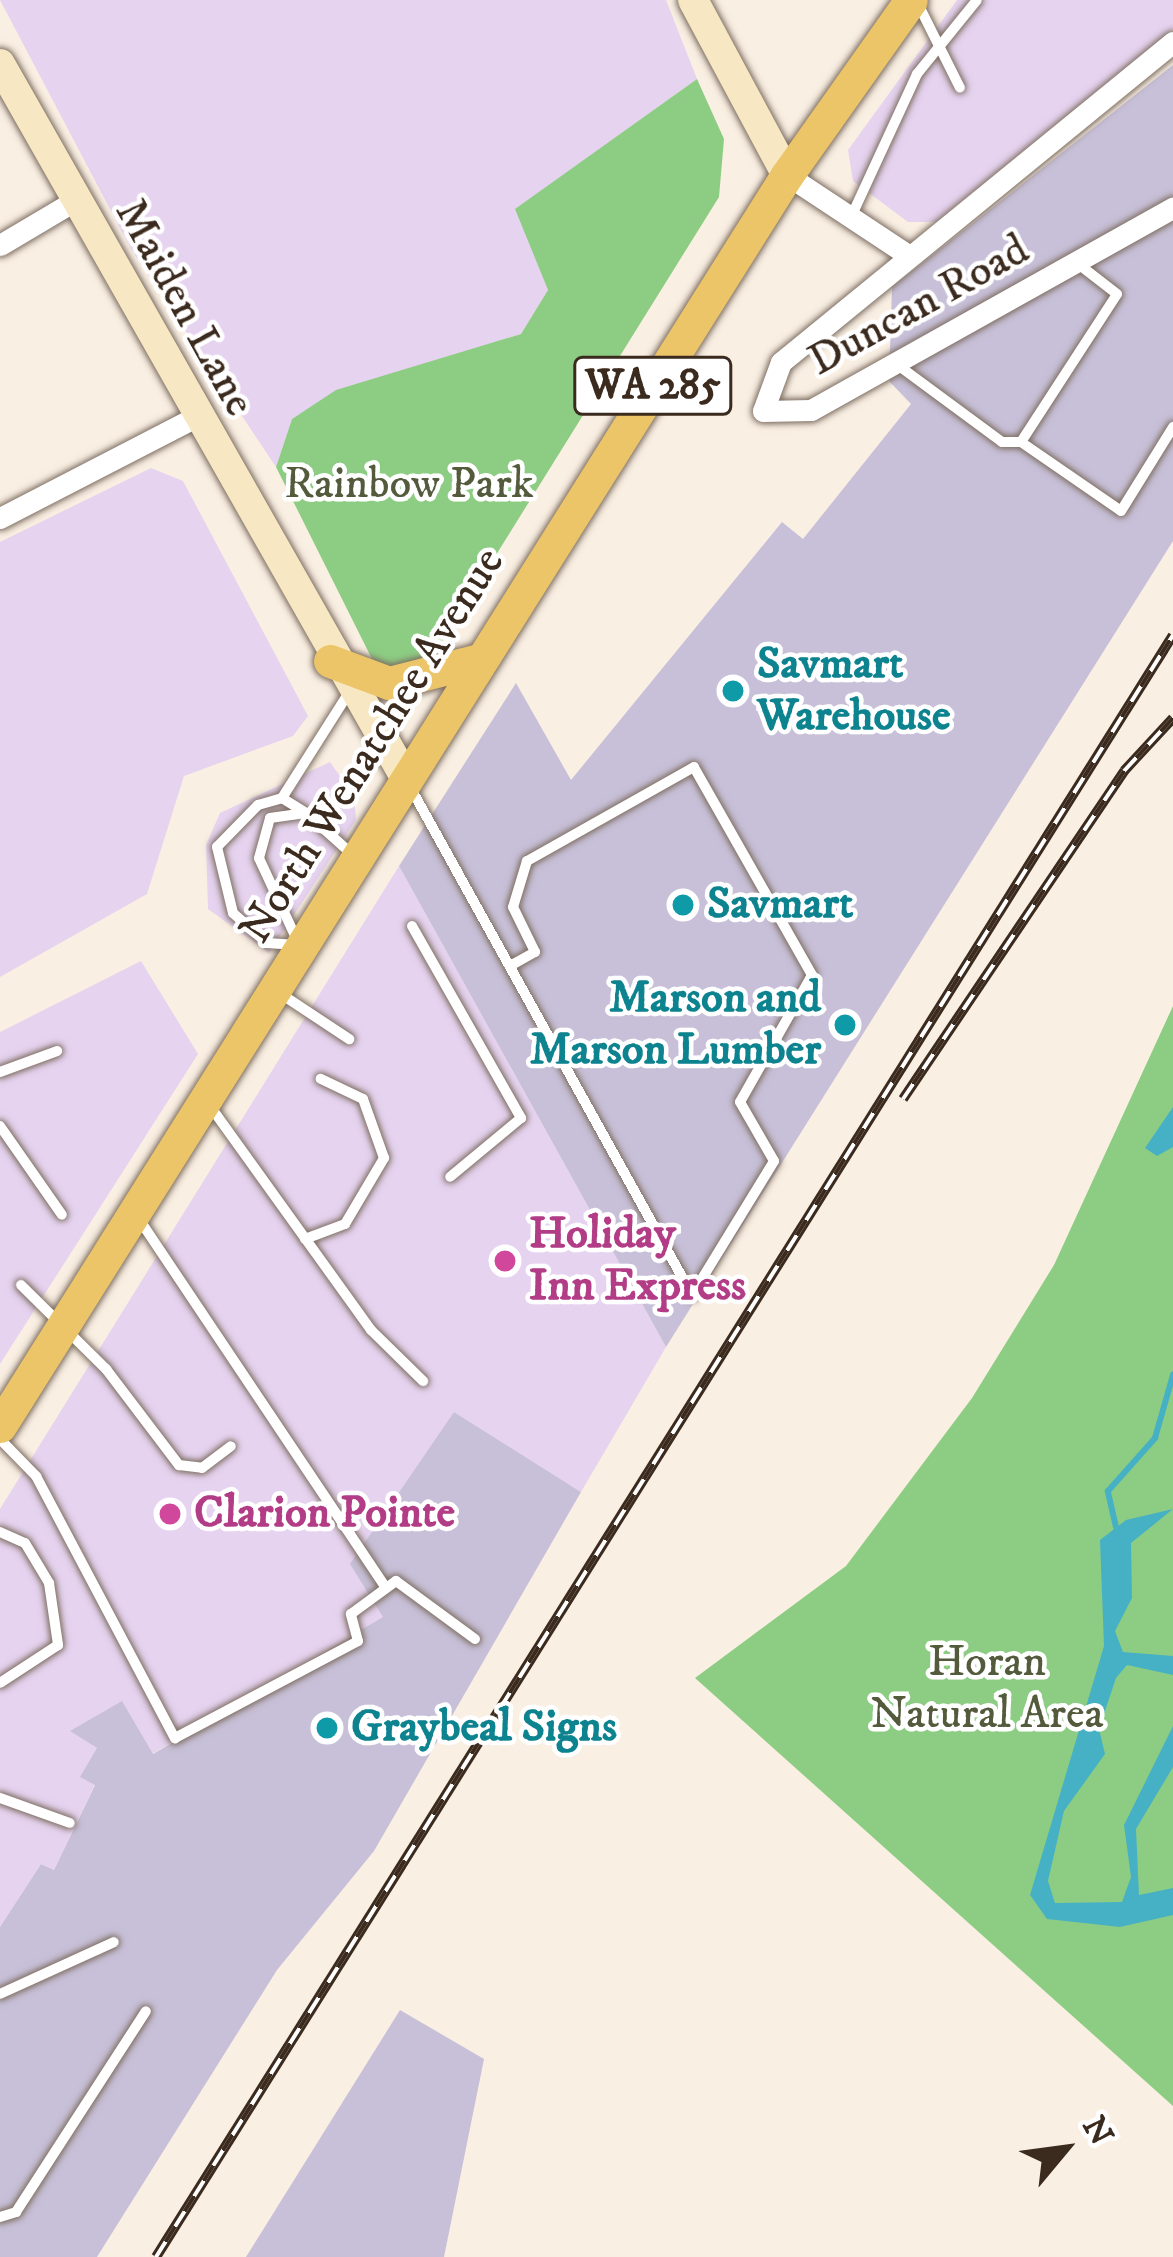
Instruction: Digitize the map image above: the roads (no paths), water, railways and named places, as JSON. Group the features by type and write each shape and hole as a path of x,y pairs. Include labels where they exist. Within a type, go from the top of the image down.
{"main road":[{"path":"693,0 787,175"},
{"name":"North Wenatchee Avenue","path":"0,1426 787,175 913,0"},
{"name":"Maiden Lane","path":"0,64 348,694 405,777"},
{"path":"330,661 389,683 479,660"}],"street":[{"name":"Duncan Road","path":"1173,42 905,253 781,362 764,411 811,410 1173,208"},
{"name":"Duncan Road","path":"787,175 905,253"},
{"path":"0,244 74,201"},
{"path":"0,518 192,419"}],"lane":[{"path":"913,0 960,88"},
{"path":"851,217 940,45 977,0"},
{"path":"1021,442 1118,294 1077,263"},
{"path":"893,361 1002,442 1021,442 1121,511 1173,427"},
{"path":"300,946 267,943 249,928 220,876 224,832 282,798 348,694"},
{"path":"405,777 692,1295 774,1161 740,1102 812,975 694,767 527,861 513,907 535,952 510,966"},
{"path":"282,798 355,857"},
{"path":"300,946 259,858 270,818 305,813"},
{"path":"412,926 521,1118 450,1177"},
{"path":"273,989 349,1039"},
{"path":"0,1072 57,1051"},
{"path":"305,1239 345,1224 384,1158 363,1099 321,1079"},
{"path":"204,1099 305,1239 423,1381"},
{"path":"0,1126 62,1216"},
{"path":"134,1212 384,1585"},
{"path":"21,1285 59,1332 106,1369 179,1465 202,1468 231,1446"},
{"path":"0,1439 36,1476 175,1738 358,1641 351,1613 384,1585 396,1581 475,1639"},
{"path":"0,1532 25,1544 49,1583 58,1645 0,1683"},
{"path":"0,1798 70,1822"},
{"path":"0,1994 114,1942"},
{"path":"0,2217 16,2212 146,2011"}],"water":[{"path":"1173,1107 1173,1147 1157,1156 1145,1148"},
{"path":"1173,1509 1131,1543 1132,1598 1115,1631 1123,1652 1173,1656 1173,1675 1127,1665 1116,1678 1099,1729 1105,1754 1064,1811 1048,1881 1055,1903 1122,1902 1131,1877 1124,1825 1173,1726 1173,1767 1136,1829 1139,1895 1173,1888 1173,1915 1120,1927 1047,1919 1030,1895 1104,1646 1100,1540 1126,1520"}],"waterway":[{"path":"1116,1527 1108,1491 1155,1438 1173,1375"}],"railway":[{"path":"156,2257 1173,635"},
{"path":"903,1099 1124,771 1173,718"}],"place":[{"name":"Savmart Warehouse","path":"733,691"},
{"name":"Savmart","path":"683,905"},
{"name":"Marson and Marson Lumber","path":"845,1025"},
{"name":"Holiday Inn Express","path":"505,1261"},
{"name":"Clarion Pointe","path":"170,1514"},
{"name":"Graybeal Signs","path":"327,1728"}],"park label":[{"name":"Rainbow Park","path":"409,485"},
{"name":"Horan Natural Area","path":"987,1689"}]}
